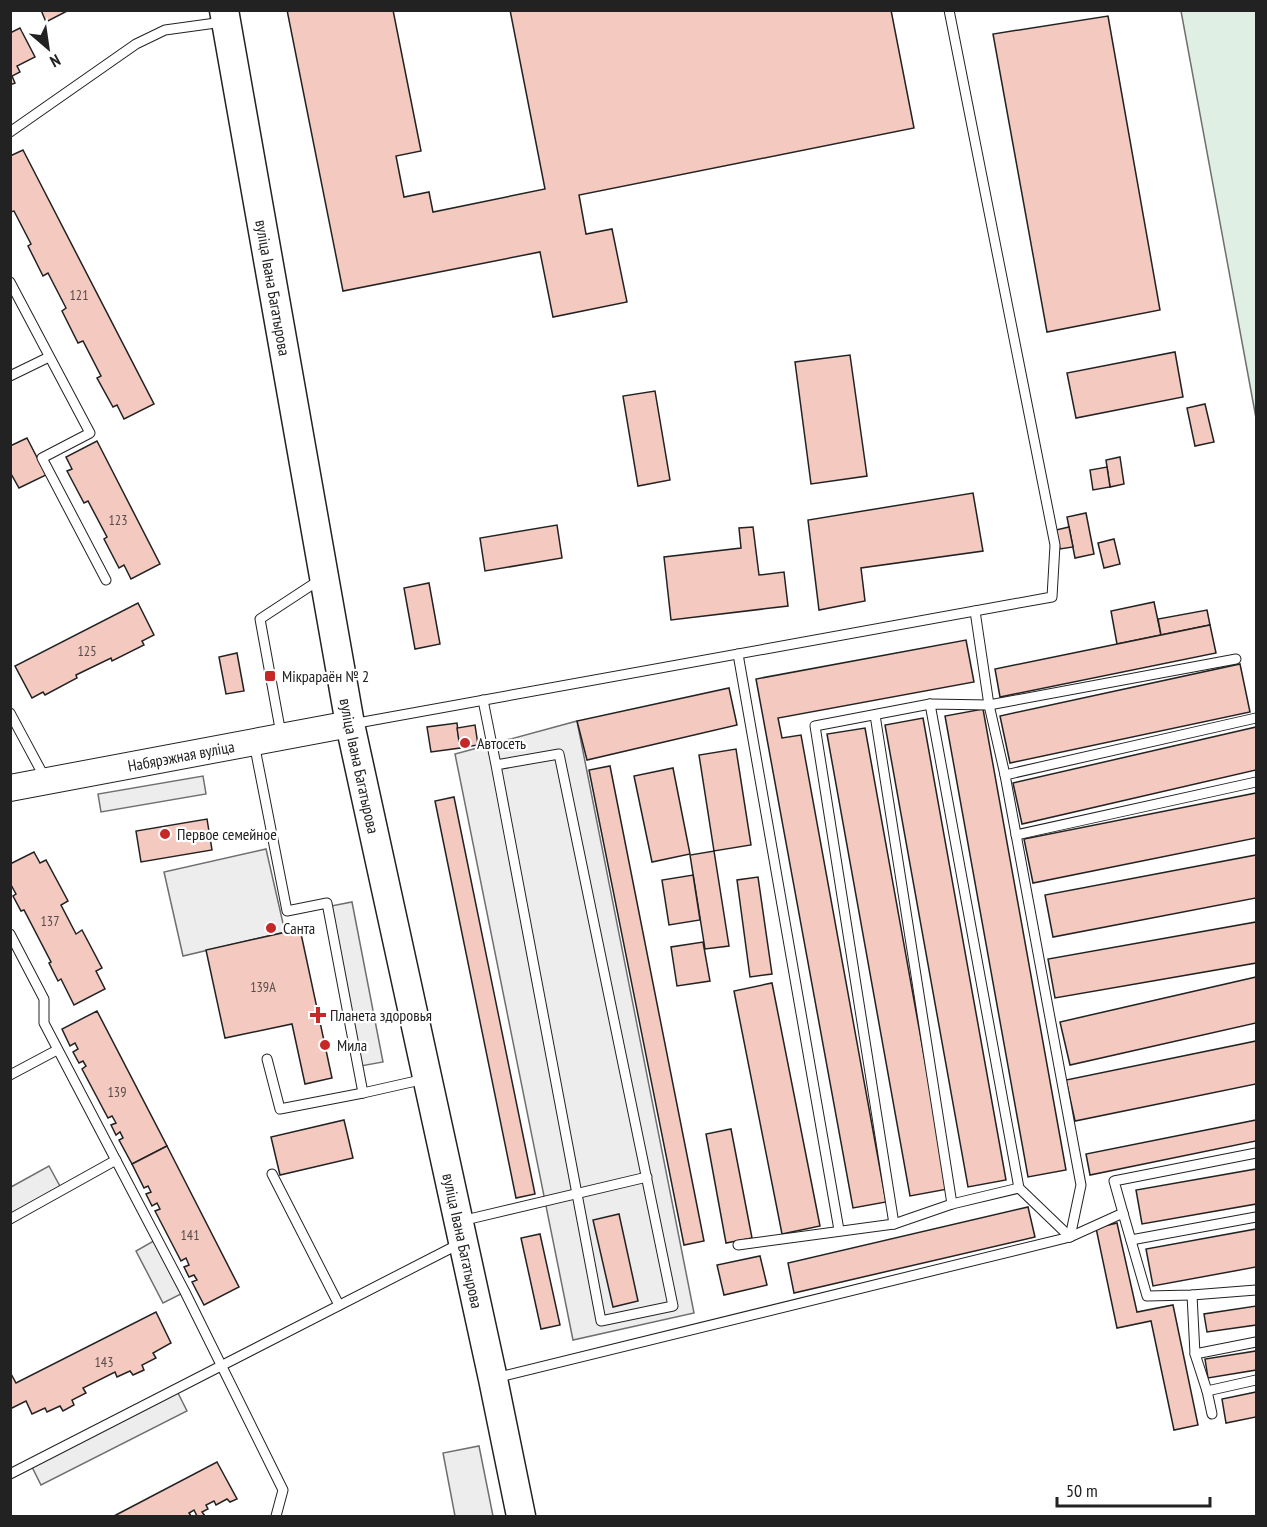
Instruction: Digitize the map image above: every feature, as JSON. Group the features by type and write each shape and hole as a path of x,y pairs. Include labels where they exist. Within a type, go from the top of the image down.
{"main road":[{"name":"вуліца Івана Багатырова","path":"225,16 350,724 521,1516"},
{"name":"Набярэжная вуліца","path":"10,788 350,724"}],"lane":[{"path":"350,724 1052,597 1055,545 949,10"},
{"path":"10,132 136,44 165,30 225,16"},
{"path":"10,282 90,433 42,458 106,580"},
{"path":"10,376 49,357"},
{"path":"281,736 260,619 323,578"},
{"path":"975,611 989,705 1005,776 1081,1185 1070,1237"},
{"path":"738,654 839,1230"},
{"path":"894,1224 815,726 930,704 989,705 1236,658"},
{"path":"483,700 495,765 576,1194 601,1321 674,1306 559,754 495,765"},
{"path":"930,704 1019,1188 1070,1237"},
{"path":"10,713 47,782"},
{"path":"875,714 952,1204"},
{"path":"1005,776 1257,718"},
{"path":"254,742 286,911 327,903 363,1093"},
{"path":"1016,835 1257,782"},
{"path":"10,934 44,999 44,1023 57,1050 185,1292 283,1490 276,1516"},
{"path":"10,1075 57,1050"},
{"path":"267,1059 280,1109 428,1078"},
{"path":"1257,1153 1114,1181 1147,1296 1257,1290"},
{"path":"10,1219 116,1160"},
{"path":"272,1174 339,1305"},
{"path":"10,1474 339,1305 461,1232 576,1194 647,1178"},
{"path":"738,1245 894,1224 952,1204 1019,1188"},
{"path":"493,1379 1070,1237 1123,1213"},
{"path":"1131,1240 1257,1217"},
{"path":"1192,1295 1195,1354 1212,1414"},
{"path":"1195,1354 1257,1342"},
{"path":"1207,1390 1257,1380"}],"green space":[{"path":"1181,11 1256,11 1256,418"}],"shaded area":[{"path":"577,721 694,1313 573,1340 455,754"},
{"path":"203,776 206,794 101,812 98,794"},
{"path":"266,849 285,932 183,956 164,872"},
{"path":"352,902 383,1062 361,1066 331,906"},
{"path":"49,1166 62,1190 11,1219 11,1187"},
{"path":"157,1239 185,1292 163,1303 136,1251"},
{"path":"176,1389 187,1411 41,1485 30,1463"},
{"path":"479,1446 493,1516 455,1516 443,1453"}],"building":[{"path":"41,10 69,10 46,22"},
{"path":"287,10 393,10 421,151 396,156 404,197 429,192 433,212 545,189 510,10 891,10 914,128 579,195 586,234 612,229 627,302 553,317 540,252 343,291"},
{"path":"1108,16 1160,310 1047,332 993,34"},
{"path":"20,28 35,57 17,66 20,72 12,76 15,83 10,85 10,33"},
{"path":"23,150 154,404 124,419 117,405 113,407 97,378 101,376 83,341 78,343 62,311 66,308 48,273 43,276 28,246 31,244 14,211 10,212 10,156"},
{"path":"1175,352 1183,397 1076,418 1067,373"},
{"path":"850,355 867,476 811,484 795,362"},
{"path":"655,391 670,480 638,486 623,396"},
{"path":"1205,404 1214,442 1195,446 1187,408"},
{"path":"27,438 46,475 19,488 10,472 10,446"},
{"path":"97,441 160,564 131,579 124,565 119,568 104,539 107,537 88,501 84,503 67,471 72,469 66,457"},
{"path":"1120,457 1124,484 1110,487 1106,460"},
{"path":"1107,467 1110,487 1093,490 1090,470"},
{"path":"973,493 983,551 861,568 865,601 819,610 808,520"},
{"path":"1086,513 1094,554 1075,558 1067,517"},
{"path":"557,525 562,558 485,571 480,538"},
{"path":"753,527 759,575 784,572 788,606 671,620 664,557 741,548 739,528"},
{"path":"1069,527 1073,547 1060,549 1056,530"},
{"path":"1114,539 1120,564 1104,568 1098,543"},
{"path":"429,583 440,644 415,649 404,588"},
{"path":"1154,602 1161,635 1117,644 1111,611"},
{"path":"138,603 154,635 142,641 144,645 76,675 77,678 45,695 43,692 32,698 15,666"},
{"path":"1207,610 1210,625 1161,635 1158,619"},
{"path":"1210,625 1216,653 1000,697 995,669"},
{"path":"966,640 974,682 778,718 782,738 801,735 886,1202 853,1208 756,679"},
{"path":"237,653 244,691 226,694 219,657"},
{"path":"1240,664 1250,712 1010,763 1000,716"},
{"path":"729,688 737,725 587,760 577,721"},
{"path":"983,709 1066,1170 1028,1177 945,716"},
{"path":"923,718 1006,1180 968,1187 885,725"},
{"path":"457,723 460,748 431,752 427,727"},
{"path":"475,725 478,745 460,748 457,728"},
{"path":"1256,727 1256,770 1022,824 1013,783"},
{"path":"865,728 948,1189 910,1196 827,734"},
{"path":"736,749 751,845 714,851 699,755"},
{"path":"610,766 704,1241 684,1245 589,770"},
{"path":"673,768 690,854 652,862 634,776"},
{"path":"1256,793 1256,838 1033,883 1024,839"},
{"path":"454,797 535,1194 516,1198 435,801"},
{"path":"207,819 212,850 141,862 136,831"},
{"path":"714,851 729,946 705,949 690,855"},
{"path":"34,852 40,863 46,860 68,901 61,905 76,934 82,930 102,968 96,971 105,989 74,1005 61,979 58,981 49,963 51,962 24,910 21,911 13,896 16,894 10,883 10,864"},
{"path":"1256,855 1256,898 1053,937 1045,895"},
{"path":"693,875 700,920 669,925 662,880"},
{"path":"758,877 772,974 750,977 737,880"},
{"path":"1256,922 1256,963 1055,998 1048,959"},
{"path":"300,929 332,1078 305,1084 292,1024 225,1038 206,950"},
{"path":"703,942 710,981 677,986 671,947"},
{"path":"1256,977 1256,1023 1070,1065 1060,1022"},
{"path":"772,983 820,1226 782,1234 734,991"},
{"path":"97,1011 167,1146 132,1164 119,1140 123,1138 120,1132 116,1135 111,1125 116,1123 112,1116 108,1118 82,1069 86,1066 83,1061 79,1063 73,1052 78,1049 75,1043 70,1046 62,1029"},
{"path":"1256,1041 1256,1084 1075,1121 1066,1080"},
{"path":"344,1120 353,1158 280,1175 271,1137"},
{"path":"1256,1120 1256,1141 1090,1175 1086,1154"},
{"path":"731,1129 752,1238 726,1243 706,1134"},
{"path":"167,1146 239,1287 204,1305 192,1282 197,1280 194,1275 189,1277 184,1267 189,1265 186,1258 181,1261 155,1211 160,1209 157,1203 152,1206 146,1194 151,1192 148,1186 144,1188 132,1164"},
{"path":"1256,1169 1256,1204 1142,1224 1136,1190"},
{"path":"1028,1207 1035,1237 794,1293 788,1263"},
{"path":"619,1214 638,1301 613,1307 593,1220"},
{"path":"1117,1223 1137,1312 1173,1305 1198,1425 1174,1430 1151,1321 1117,1328 1096,1228"},
{"path":"1256,1229 1256,1267 1153,1286 1146,1249"},
{"path":"540,1234 560,1325 541,1329 521,1238"},
{"path":"760,1256 767,1285 724,1295 717,1265"},
{"path":"1256,1306 1256,1325 1207,1332 1204,1314"},
{"path":"156,1312 171,1343 153,1353 156,1358 142,1365 144,1370 133,1375 130,1371 117,1377 115,1372 83,1388 86,1393 72,1400 74,1405 63,1411 60,1406 47,1412 45,1408 32,1414 26,1401 10,1409 10,1372 16,1383"},
{"path":"1256,1351 1256,1370 1208,1378 1205,1359"},
{"path":"1256,1392 1256,1417 1226,1423 1222,1399"},
{"path":"217,1462 237,1499 230,1502 227,1499 216,1505 214,1501 206,1505 208,1509 202,1512 205,1516 197,1516 194,1510 189,1513 191,1516 114,1516"}],"place":[{"name":"Мікрараён № 2","path":"270,676"},
{"name":"Автосеть","path":"465,743"},
{"name":"Первое семейное","path":"165,834"},
{"name":"Санта","path":"271,928"},
{"name":"Планета здоровья","path":"318,1015"},
{"name":"Мила","path":"325,1045"}]}
